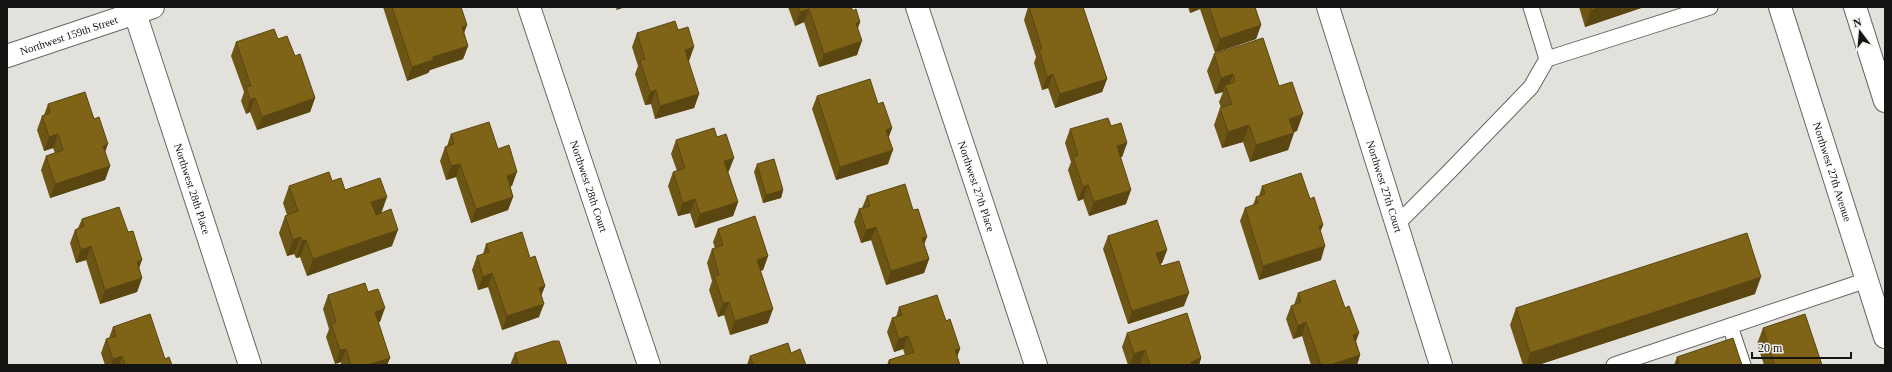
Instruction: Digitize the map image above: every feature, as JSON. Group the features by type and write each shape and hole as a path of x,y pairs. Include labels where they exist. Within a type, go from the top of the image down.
{"street":[{"name":"Northwest 28th Court","path":"529,7 649,365"},
{"name":"Northwest 27th Place","path":"917,7 1036,365"},
{"name":"Northwest 27th Court","path":"1328,7 1441,365"},
{"name":"Northwest 27th Avenue","path":"1780,7 1885,337"},
{"path":"1855,7 1885,101"},
{"name":"Northwest 159th Street","path":"7,56 144,10"},
{"name":"Northwest 28th Place","path":"144,10 250,365"}],"lane":[{"path":"1531,7 1547,59"},
{"path":"1397,224 1448,174 1530,87 1547,59 1710,7"},
{"path":"1614,365 1649,360 1730,326 1867,280"},
{"path":"1730,326 1743,365"}],"building":[{"path":"392,7 461,7 467,25 462,27 468,46 433,57 433,60 412,67"},
{"path":"798,7 851,7 853,11 856,9 860,22 856,23 862,41 824,54 809,9 800,12"},
{"path":"1029,7 1083,7 1107,79 1060,94 1053,74 1047,77 1039,50 1042,49"},
{"path":"1209,7 1255,7 1261,25 1220,39"},
{"path":"1590,7 1600,7 1591,10"},
{"path":"675,21 678,30 688,27 694,47 685,50 699,94 660,106 656,90 650,92 640,61 645,59 637,33"},
{"path":"274,29 278,39 287,36 295,56 300,54 315,98 262,117 255,98 250,100 246,87 251,86 236,42"},
{"path":"1263,38 1279,86 1292,82 1303,114 1289,119 1294,133 1256,145 1249,125 1228,132 1220,108 1232,104 1225,85 1235,82 1233,74 1221,78 1214,54"},
{"path":"870,79 878,104 883,102 892,128 886,130 893,150 840,167 817,96"},
{"path":"85,92 94,119 99,117 108,144 103,146 110,166 55,184 46,156 63,150 58,134 49,137 42,116 50,113 48,104"},
{"path":"1108,118 1111,126 1121,123 1127,143 1117,146 1131,190 1094,202 1088,185 1083,187 1073,157 1078,155 1070,129"},
{"path":"489,122 498,149 509,145 517,172 507,176 513,197 476,209 460,164 451,166 445,147 454,144 451,134"},
{"path":"714,128 717,137 726,134 734,158 724,161 738,202 700,214 695,199 683,203 673,172 685,168 676,140"},
{"path":"774,159 783,190 766,195 757,164"},
{"path":"329,172 332,181 341,178 345,190 380,178 387,197 371,202 376,215 391,209 398,230 313,259 306,240 302,241 301,237 293,240 285,216 298,211 289,186"},
{"path":"1301,173 1310,199 1314,197 1323,225 1319,226 1325,246 1263,266 1245,208 1258,203 1256,197 1265,194 1262,186"},
{"path":"905,184 913,210 918,209 927,237 922,238 929,259 891,271 876,227 866,230 859,209 870,206 867,196"},
{"path":"119,207 128,232 133,231 142,260 137,262 142,278 105,290 91,246 81,250 75,230 84,226 82,219"},
{"path":"755,216 768,256 757,260 773,309 735,321 729,302 723,303 714,276 719,275 712,249 723,245 718,229"},
{"path":"1157,220 1167,250 1156,253 1161,266 1179,261 1189,293 1132,311 1108,236"},
{"path":"522,232 530,258 535,256 545,286 539,288 544,304 507,316 492,273 483,277 477,256 489,252 486,244"},
{"path":"1747,233 1761,277 1530,353 1516,308"},
{"path":"1335,280 1345,308 1349,306 1359,333 1353,335 1360,355 1330,365 1321,365 1306,322 1298,326 1291,306 1301,302 1298,293"},
{"path":"365,283 368,292 378,289 385,308 375,312 390,358 367,365 351,365 346,349 340,350 331,324 336,322 328,295"},
{"path":"937,295 946,321 950,319 960,349 955,350 960,365 890,365 889,360 914,352 908,336 899,339 892,318 902,315 899,307"},
{"path":"1187,313 1201,358 1191,362 1192,365 1150,365 1145,350 1134,354 1127,333"},
{"path":"150,314 165,359 169,357 172,365 125,365 122,356 113,359 106,339 116,336 113,327"},
{"path":"1805,314 1822,365 1775,365 1763,328"},
{"path":"1733,338 1742,365 1679,365 1677,357"},
{"path":"553,341 559,341 567,365 511,365 518,363 515,353"},
{"path":"788,343 791,353 800,349 806,365 753,365 750,356"}]}
